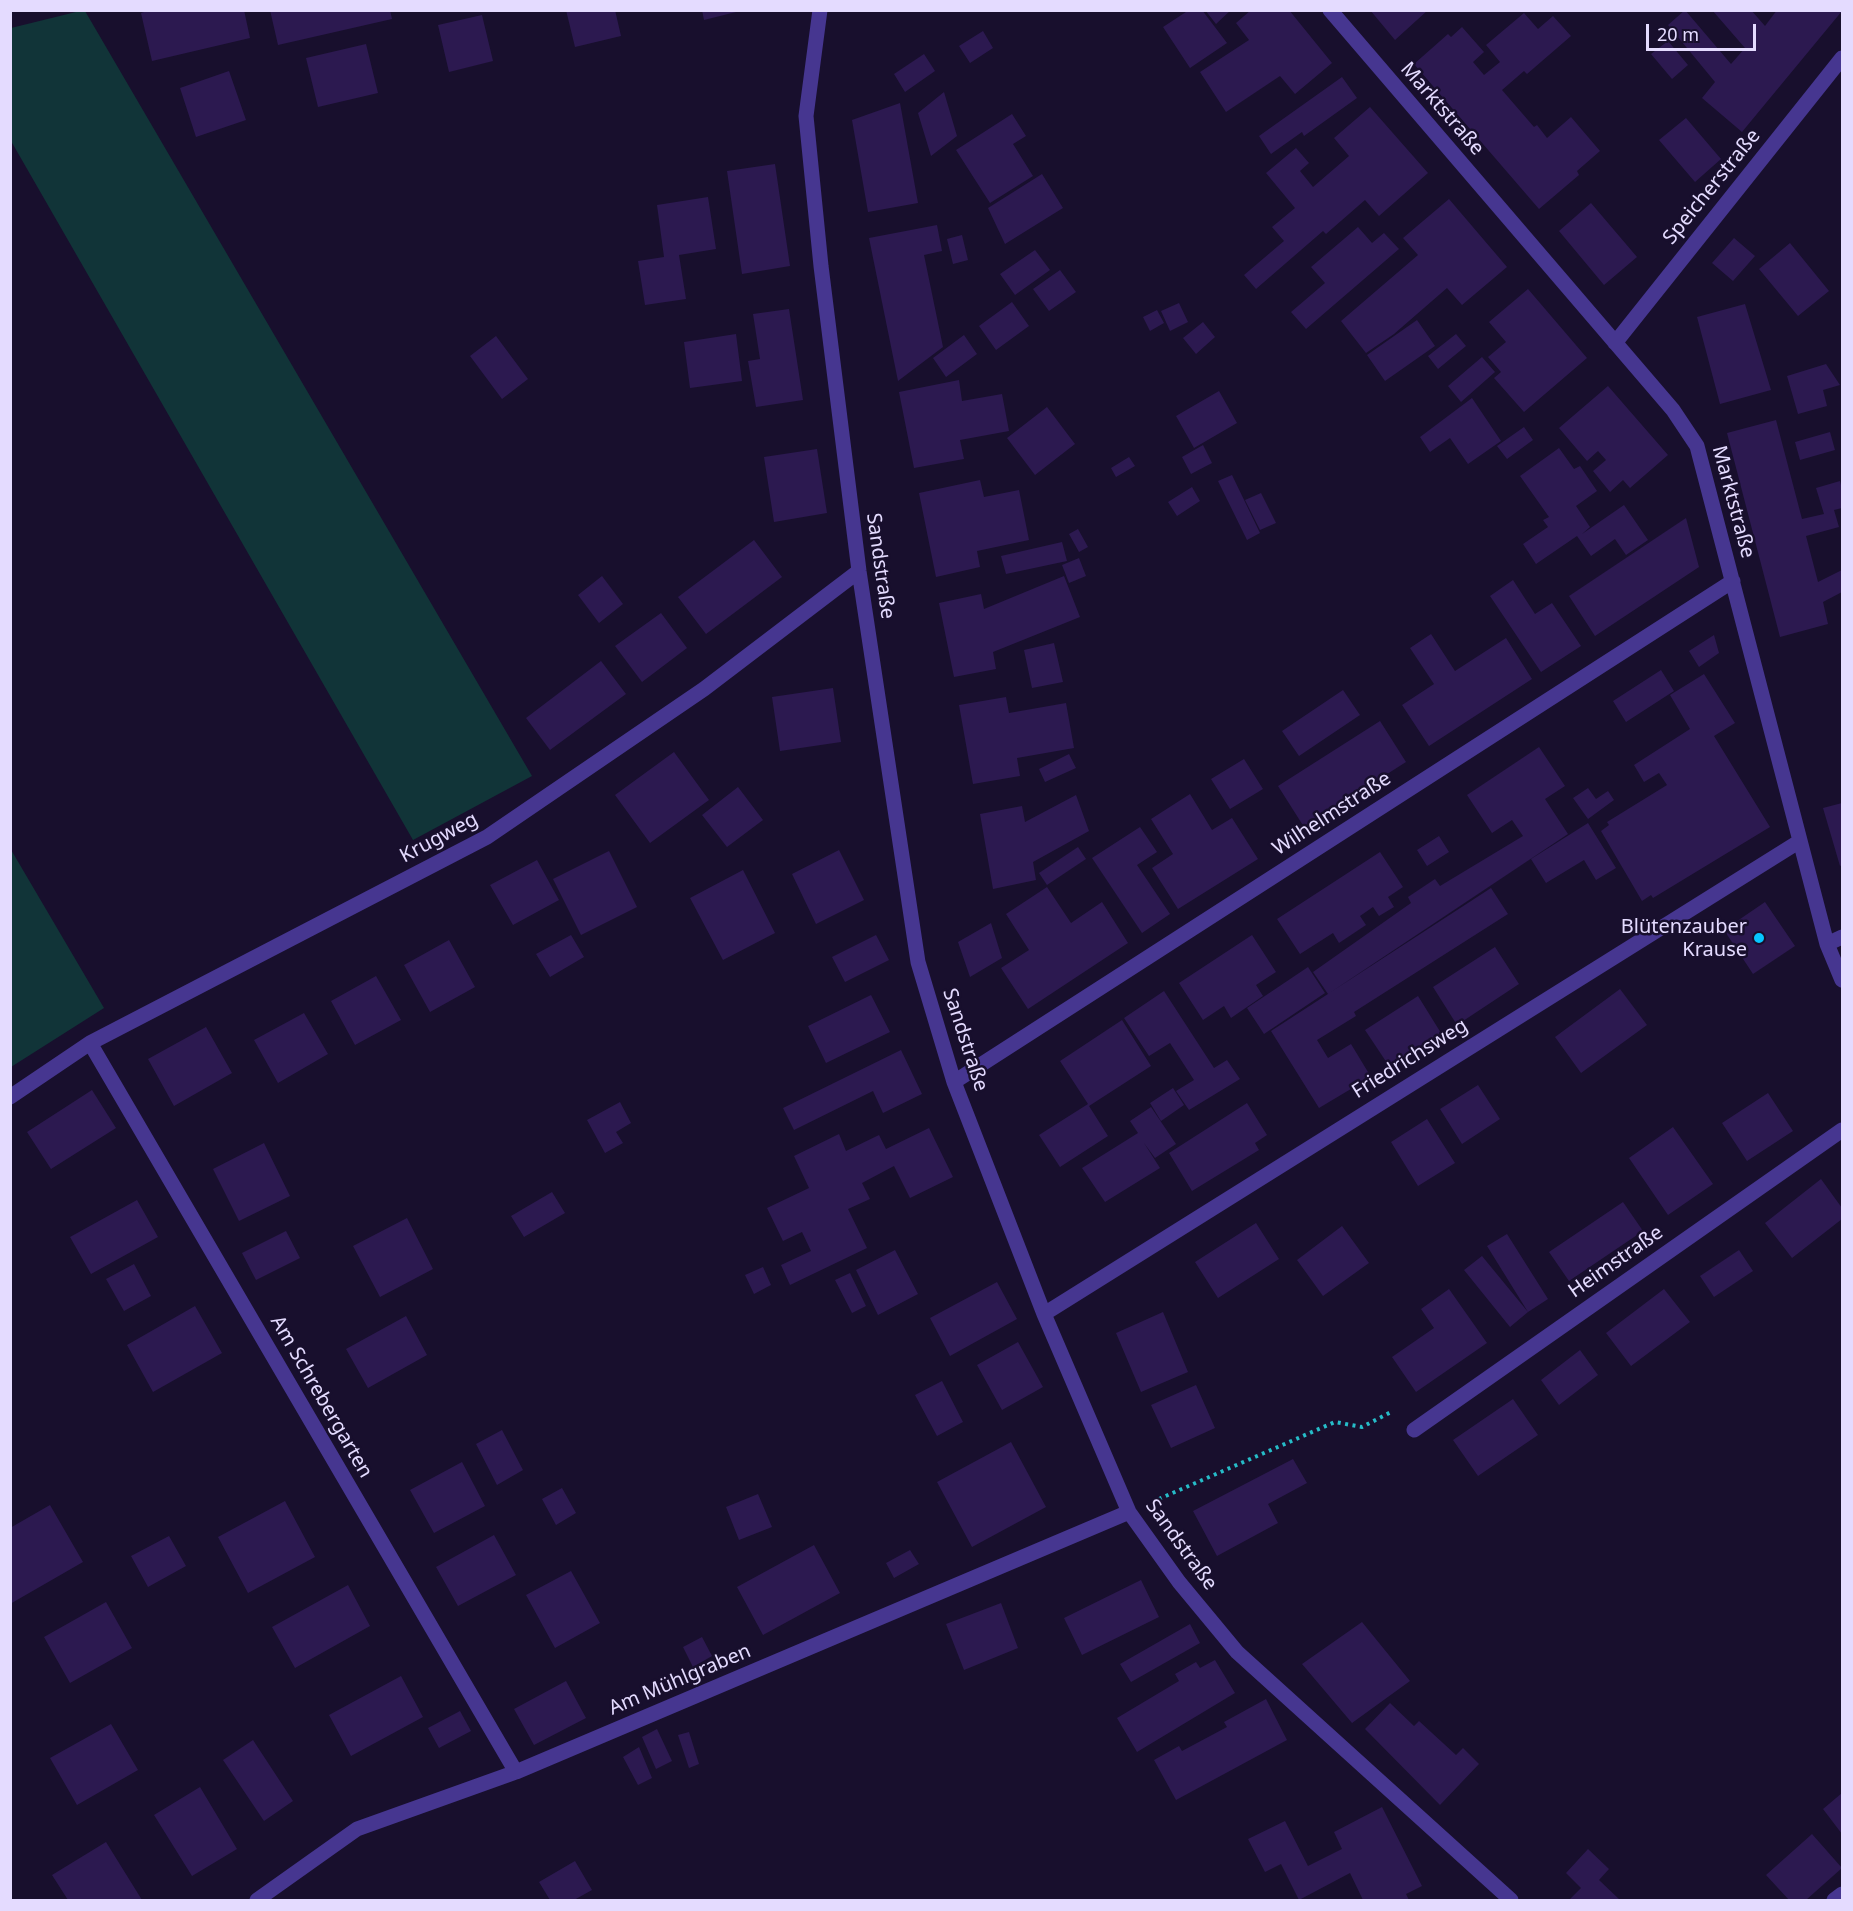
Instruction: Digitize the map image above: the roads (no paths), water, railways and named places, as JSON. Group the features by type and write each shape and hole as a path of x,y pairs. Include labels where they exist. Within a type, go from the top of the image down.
{"street":[{"name":"Sandstraße","path":"820,10 806,116 821,266 859,571 918,962 954,1082 1044,1314 1129,1512 1179,1582 1237,1652 1511,1900"},
{"name":"Marktstraße","path":"1330,10 1673,410 1698,447 1827,944 1842,980"},
{"name":"Speicherstraße","path":"1615,343 1842,58"},
{"name":"Krugweg","path":"10,1097 90,1043 487,837 704,689 859,571"},
{"name":"Wilhelmstraße","path":"954,1082 1733,581"},
{"name":"Friedrichsweg","path":"1044,1314 1800,841"},
{"path":"1827,944 1842,937"},
{"name":"Am Schrebergarten","path":"90,1043 516,1772"},
{"name":"Heimstraße","path":"1414,1430 1842,1130"},
{"name":"Am Mühlgraben","path":"257,1900 357,1828 516,1772 1129,1512"},
{"path":"1834,1900 1842,1894"}],"place":[{"name":"Blütenzauber Krause","path":"1759,938"}]}
